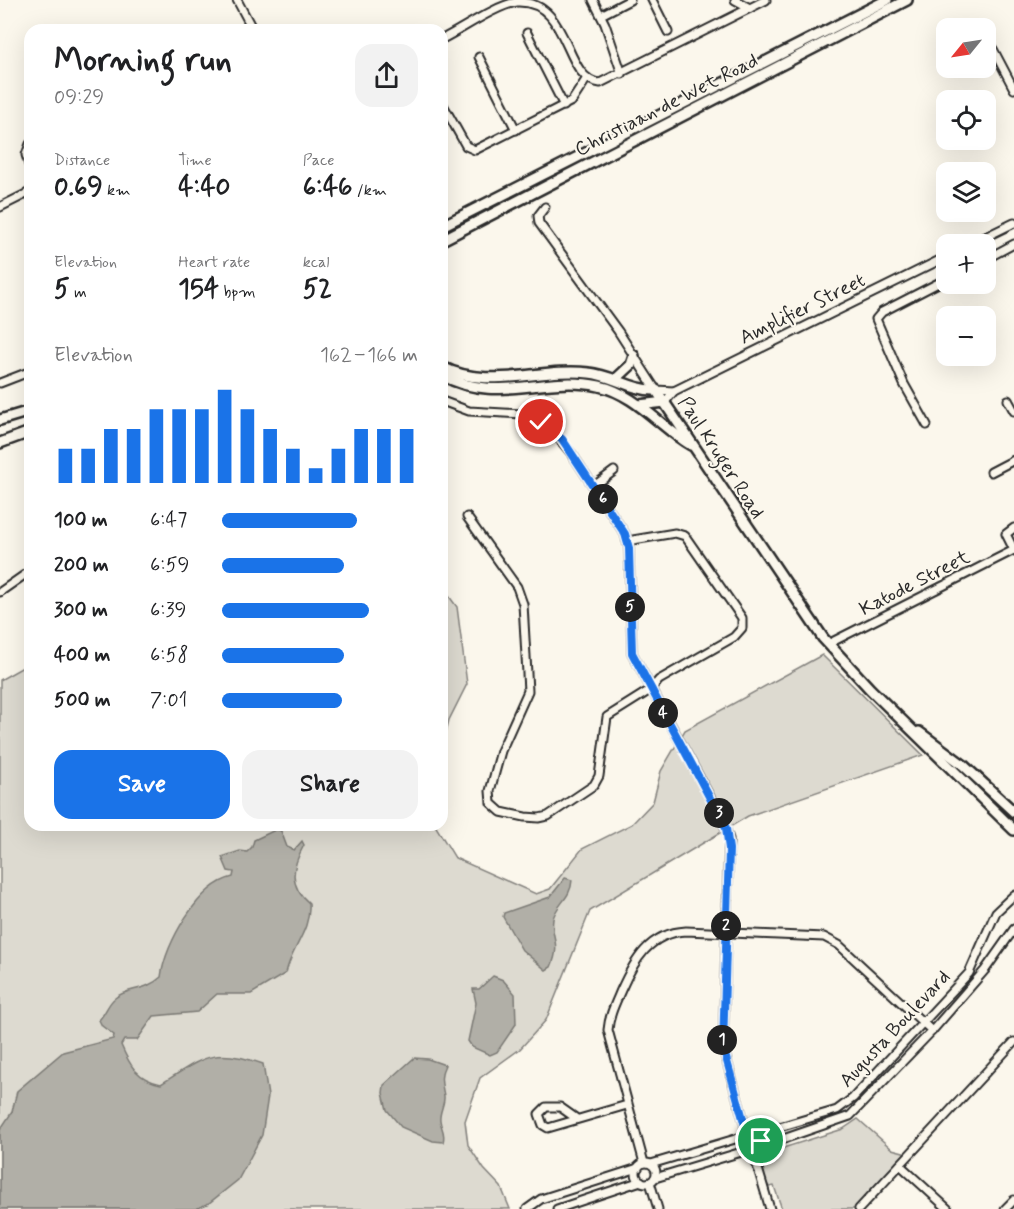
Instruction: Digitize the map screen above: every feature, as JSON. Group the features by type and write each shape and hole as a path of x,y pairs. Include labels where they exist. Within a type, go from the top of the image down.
{"street":[{"path":"237,0 250,24"},
{"path":"593,0 601,15 622,74"},
{"path":"601,15 630,0"},
{"path":"652,0 668,32"},
{"path":"735,0 750,8"},
{"path":"448,36 510,4 522,1 533,3 549,11 587,78 600,83 622,74 765,0"},
{"name":"Christiaan de Wet Road","path":"448,223 887,0"},
{"name":"Christiaan de Wet Road","path":"448,237 907,0"},
{"path":"527,33 564,105"},
{"path":"996,55 1014,89"},
{"path":"479,57 516,130"},
{"path":"448,113 470,150 479,149 577,98 587,78"},
{"path":"0,207 24,195"},
{"name":"Paul Kruger Road","path":"545,207 538,216 539,223 634,356 805,614 828,644 898,717 1014,830"},
{"path":"991,234 1014,222"},
{"path":"996,254 1014,244"},
{"name":"Amplifier Street","path":"665,402 674,391 936,262"},
{"path":"927,425 904,384 876,319 882,312 936,284"},
{"path":"616,380 631,365 634,356"},
{"name":"Amplifier Street","path":"448,370 460,376 480,379 574,372 616,380 641,388 674,391"},
{"path":"0,383 24,374"},
{"path":"448,378 485,390 502,390 558,382 585,383 619,393 639,405 693,447"},
{"path":"1008,399 1014,411"},
{"path":"639,405 665,402"},
{"path":"448,403 470,411 522,414 541,422 562,439 627,541 630,647 650,690 726,828 729,849 723,1047 744,1135 741,1146 745,1150"},
{"path":"0,420 24,413"},
{"path":"0,443 24,434"},
{"path":"991,472 1014,460"},
{"path":"594,486 614,471"},
{"path":"467,517 517,587 523,604 528,691 500,755 490,791 494,808 525,817 539,818 594,785 599,776 607,717 650,690 659,680 734,637 740,631 743,621 685,536 675,533 627,541"},
{"path":"1014,528 1006,535 1014,550"},
{"name":"Katode Street","path":"828,644 1014,550"},
{"path":"0,592 24,575"},
{"name":"Paul Kruger Road","path":"898,717 962,765 1014,812"},
{"name":"Augusta Boulevard","path":"756,1134 817,1117 845,1105 923,1023 973,966 982,939 996,912 1014,895"},
{"name":"Augusta Boulevard","path":"756,1150 850,1116 932,1031 984,970 1014,928"},
{"path":"658,1209 653,1180 656,1172 644,1165 608,1030 612,1012 635,960 651,943 669,934 686,931 819,936 831,940 932,1031"},
{"path":"859,1209 1014,1042"},
{"path":"577,1119 560,1107 546,1107 539,1113 543,1125 548,1128 627,1105"},
{"path":"526,1209 541,1199 644,1165 744,1135 756,1134 760,1138 756,1150 770,1209"},
{"path":"557,1209 745,1150 756,1150"},
{"path":"641,1181 637,1177 644,1165"},
{"path":"900,1165 948,1209"},
{"path":"1005,1209 1014,1200"}],"shaded area":[{"path":"448,595 457,607 467,684 448,724"},
{"path":"822,655 923,755 748,816 590,911 546,1020 520,1049 480,1078 465,1121 468,1145 484,1169 501,1187 510,1209 0,1209 0,680 24,666 24,831 439,831 455,858 536,894 550,889 582,849 632,824 653,802 661,771 685,730"},
{"path":"273,831 281,831 287,847 294,850 302,841 304,845 294,876 298,889 309,903 309,913 286,973 251,994 217,994 197,1012 154,1016 137,1040 124,1040 121,1045 140,1075 161,1084 187,1067 209,1057 231,1056 263,1064 268,1096 262,1135 238,1180 209,1203 196,1209 0,1209 0,1130 12,1112 17,1091 63,1052 113,1039 114,1035 102,1026 99,1020 103,1014 115,998 125,992 149,985 161,977 169,949 185,918 208,891 220,882 233,877 234,872 228,871 222,857 240,851 247,852 254,840"},
{"path":"565,878 572,880 571,887 553,919 556,952 551,967 546,970 522,950 503,917 504,913 550,897"},
{"path":"493,976 503,980 515,994 516,1024 497,1052 490,1055 472,1047 468,1041 476,1003 473,989 479,989"},
{"path":"414,1058 428,1059 445,1065 442,1076 444,1099 440,1117 444,1133 443,1142 433,1141 401,1127 387,1110 383,1093 384,1085"},
{"path":"858,1119 892,1149 907,1153 855,1209 782,1209 774,1186 769,1187 763,1175 764,1154 843,1129"}],"route":[{"path":"541,422 562,439 625,534 629,548 630,647 634,660 726,828 729,849 722,1011 723,1047 747,1133 756,1134 761,1141"}]}
